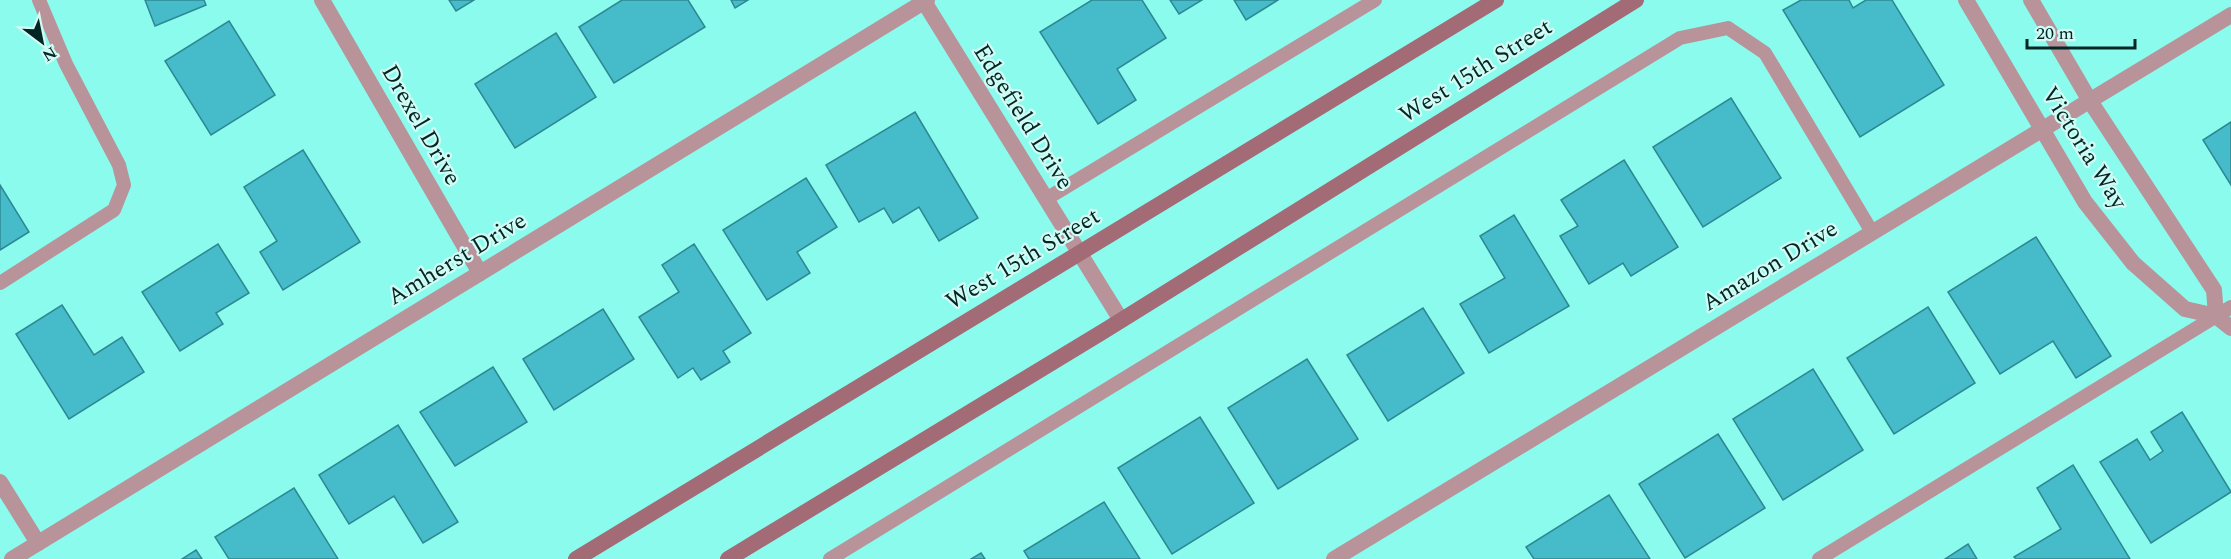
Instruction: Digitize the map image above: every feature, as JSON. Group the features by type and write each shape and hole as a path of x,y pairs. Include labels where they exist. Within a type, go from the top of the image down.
{"main road":[{"name":"West 15th Street","path":"576,559 1496,0"},
{"name":"West 15th Street","path":"728,559 1121,320 1636,0"}],"street":[{"name":"Drexel Drive","path":"322,0 333,24 480,273"},
{"name":"Victoria Way","path":"1966,0 2085,202 2133,262 2185,309 2216,316 2231,328"},
{"name":"Victoria Way","path":"2031,0 2090,101 2214,290 2216,316"},
{"name":"Amherst Drive","path":"12,559 925,1"},
{"name":"Edgefield Drive","path":"925,1 1121,320"},
{"name":"Amazon Drive","path":"1334,559 2231,15"},
{"path":"0,482 38,543"}],"lane":[{"path":"0,283 114,210 124,185 119,165 66,64 39,0"},
{"path":"1046,200 1375,0"},
{"path":"830,559 1680,38 1728,28 1765,53 1872,231"},
{"path":"1819,559 2231,307"}],"building":[{"path":"145,0 204,0 206,5 155,26"},
{"path":"449,0 474,0 456,11"},
{"path":"622,0 688,0 705,27 614,83 579,27"},
{"path":"731,0 748,0 735,8"},
{"path":"1092,0 1142,0 1166,38 1117,69 1136,100 1098,124 1040,32"},
{"path":"1170,0 1202,0 1179,14"},
{"path":"1234,0 1278,0 1246,20"},
{"path":"1801,0 1849,0 1853,8 1866,0 1892,0 1944,85 1860,137 1783,10"},
{"path":"229,21 275,95 211,135 165,61"},
{"path":"556,33 596,97 515,148 475,84"},
{"path":"1731,98 1781,178 1703,227 1653,147"},
{"path":"915,112 978,218 939,241 919,207 893,223 884,208 859,222 826,165"},
{"path":"2231,122 2231,185 2203,140"},
{"path":"303,150 360,242 283,290 260,252 277,241 244,187"},
{"path":"1624,160 1678,247 1631,276 1623,263 1589,284 1560,236 1578,226 1561,200"},
{"path":"806,178 837,227 797,252 810,273 767,300 723,230"},
{"path":"0,185 29,232 0,250"},
{"path":"1514,215 1569,306 1489,353 1460,304 1505,278 1480,236"},
{"path":"2036,237 2111,356 2076,378 2053,341 2000,374 1948,292"},
{"path":"218,244 249,293 216,313 223,324 180,351 142,292"},
{"path":"694,244 751,333 723,351 730,362 701,380 693,368 678,378 639,317 679,292 662,265"},
{"path":"62,305 94,355 122,337 144,372 69,419 16,334"},
{"path":"1928,307 1975,383 1894,434 1847,358"},
{"path":"1423,308 1464,373 1388,421 1347,355"},
{"path":"603,309 634,359 554,410 523,359"},
{"path":"1307,359 1358,439 1278,489 1228,408"},
{"path":"493,367 527,422 455,466 420,412"},
{"path":"1813,369 1863,450 1783,500 1733,419"},
{"path":"2182,412 2231,492 2151,543 2100,462 2137,439 2150,460 2163,451 2151,432"},
{"path":"1200,417 1254,503 1172,554 1118,468"},
{"path":"398,425 458,522 423,543 394,496 349,524 319,475"},
{"path":"1718,434 1765,508 1685,558 1639,484"},
{"path":"2073,465 2130,559 2016,559 2014,557 2061,529 2037,488"},
{"path":"294,488 338,559 229,559 215,537"},
{"path":"1609,495 1650,559 1534,559 1526,547"},
{"path":"1104,502 1140,559 1029,559 1024,551"},
{"path":"1968,544 1977,559 1945,559"},
{"path":"196,550 202,559 182,559"},
{"path":"981,553 985,559 971,559"}]}
